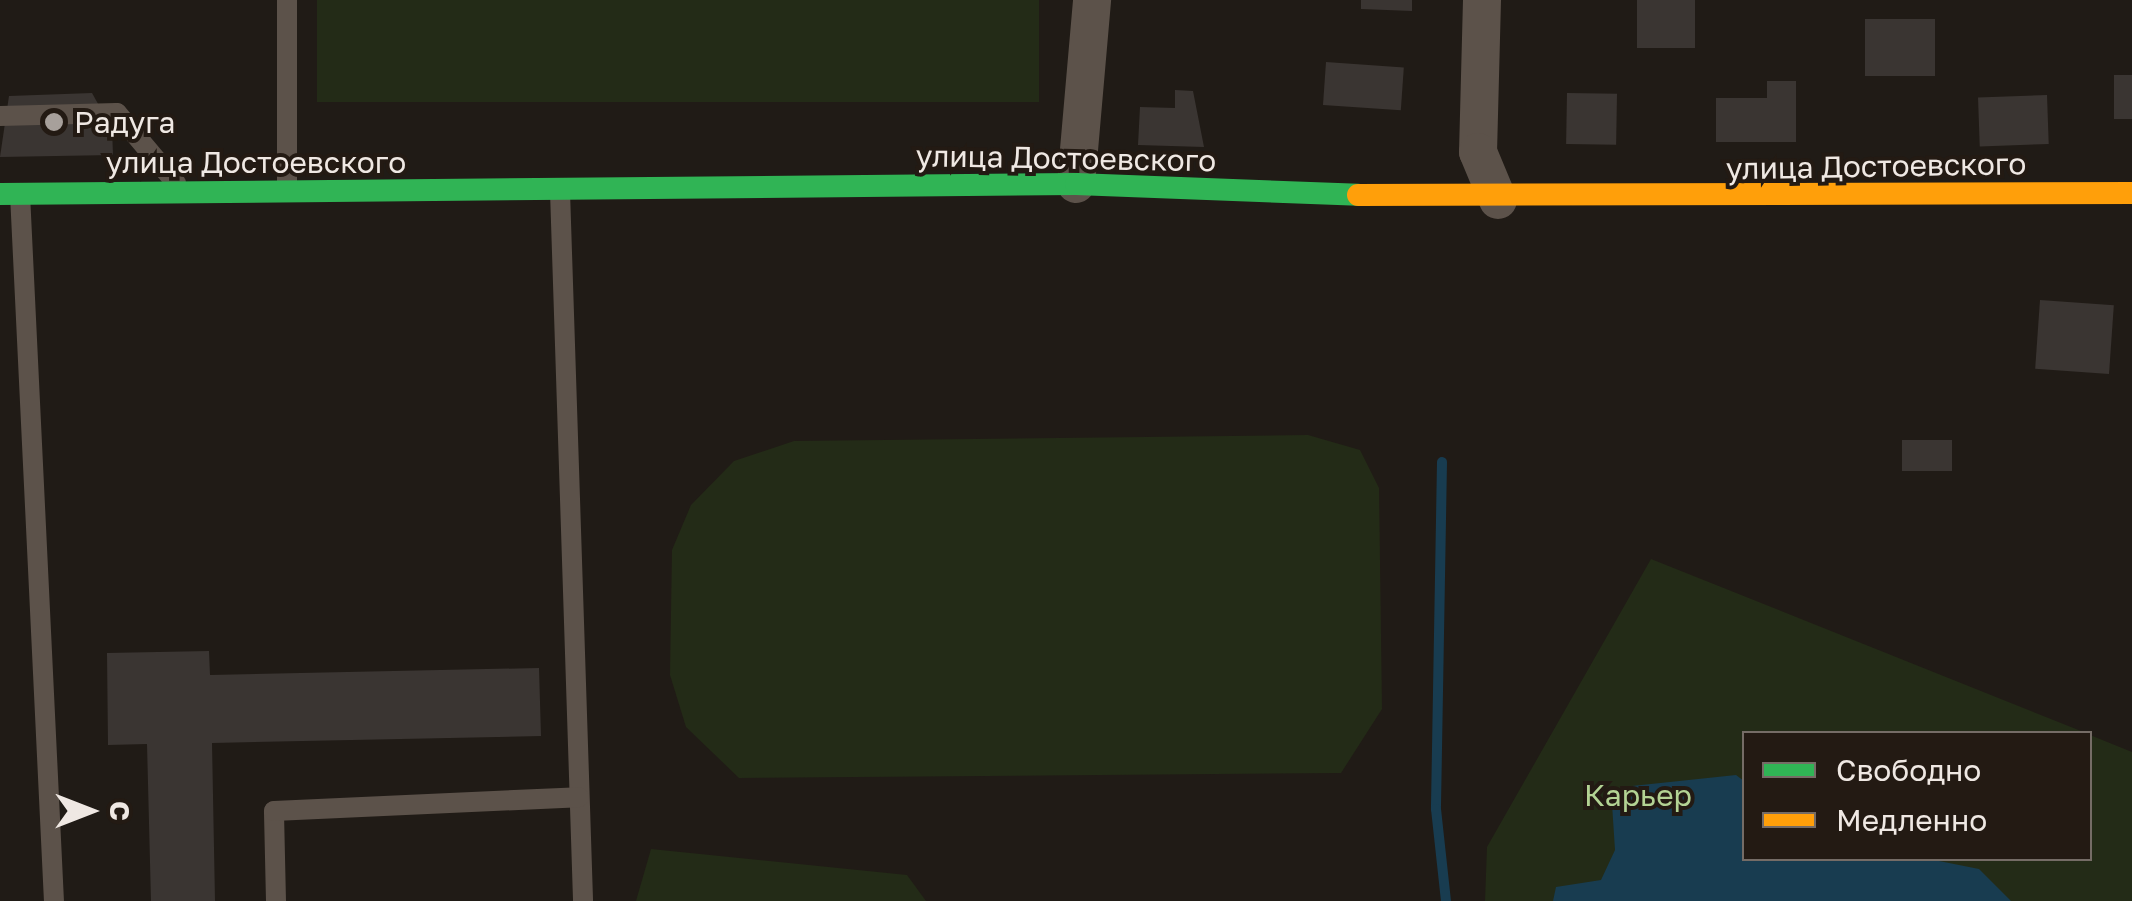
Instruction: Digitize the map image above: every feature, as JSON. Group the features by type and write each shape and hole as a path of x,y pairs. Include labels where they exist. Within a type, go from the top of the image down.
{"street":[{"path":"1076,184 1092,0"},
{"path":"1482,0 1478,152 1498,200"},
{"name":"улица Достоевского","path":"10,194 1076,184 1498,200 2132,193"}],"lane":[{"path":"287,0 287,192"},
{"path":"0,116 117,112 184,192"},
{"path":"560,189 583,901"},
{"path":"10,194 54,901"},
{"path":"276,901 274,811 579,797"}],"green space":[{"path":"317,0 1039,0 1039,102 317,102"},
{"path":"1308,435 1360,450 1379,488 1382,709 1341,773 739,778 686,727 670,675 672,550 691,505 734,461 794,441"},
{"name":"Карьер","path":"1651,559 2081,731 1742,731 1742,861 2092,861 2092,736 2132,752 2132,901 1485,901 1487,847"},
{"path":"651,849 907,875 926,901 636,901"}],"water":[{"path":"1736,775 1742,780 1742,861 1939,861 1979,869 2011,901 1553,901 1556,887 1601,880 1615,850 1612,804 1632,786"}],"building":[{"path":"1361,0 1412,0 1412,11 1361,9"},
{"path":"1637,0 1695,0 1695,48 1637,48"},
{"path":"1865,19 1935,19 1935,76 1865,76"},
{"path":"1326,62 1404,67 1401,110 1323,105"},
{"path":"2114,75 2132,75 2132,119 2114,119"},
{"path":"1767,81 1796,81 1796,142 1716,142 1716,98 1767,98"},
{"path":"1175,90 1193,91 1204,147 1138,145 1140,107 1175,108"},
{"name":"Радуга","path":"92,93 112,129 113,155 0,157 9,96"},
{"path":"1567,93 1617,94 1616,145 1566,144"},
{"path":"2047,95 2049,144 1980,146 1978,97"},
{"path":"2040,300 2114,305 2109,374 2035,369"},
{"path":"1902,440 1952,440 1952,471 1902,471"},
{"path":"209,651 210,675 539,668 541,736 212,743 215,901 151,901 147,744 108,745 107,653"}],"waterway":[{"path":"1442,462 1436,809 1446,901"}],"traffic: fast":[{"path":"0,194 1076,184 1358,195"}],"traffic: slow":[{"path":"1358,195 2132,193"}],"place":[{"name":"Радуга","path":"54,122"}]}
